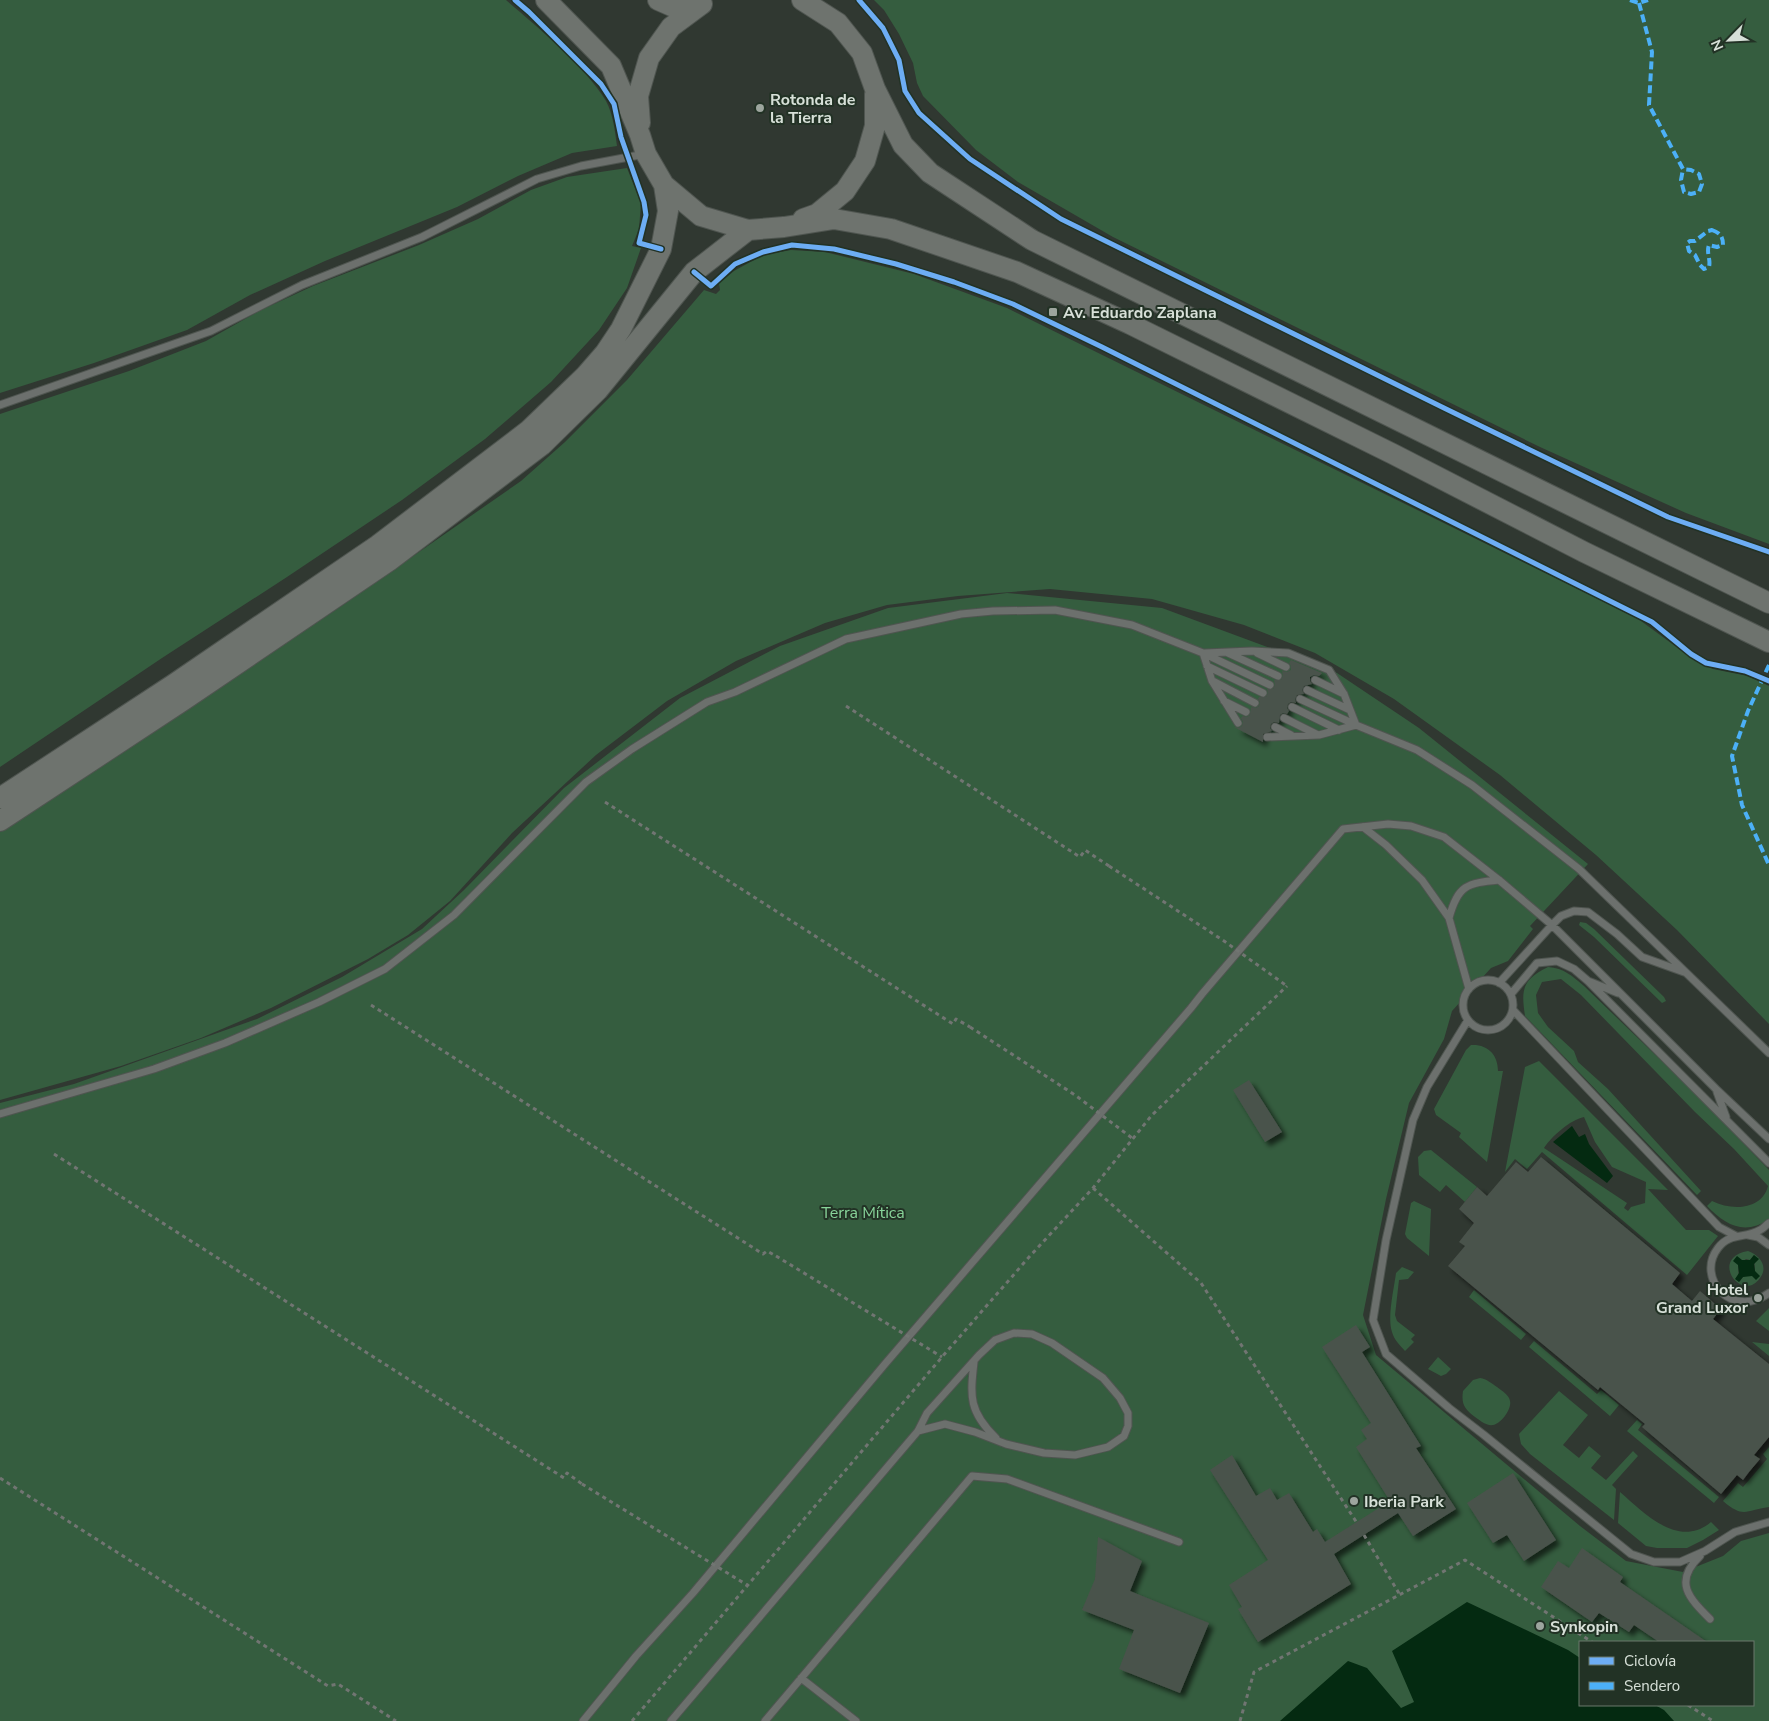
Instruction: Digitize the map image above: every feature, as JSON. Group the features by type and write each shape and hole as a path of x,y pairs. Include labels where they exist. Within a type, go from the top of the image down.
{"main road":[{"path":"546,0 610,66 640,135 646,154 664,185 701,216 748,230 784,227 834,219 891,230 1017,272 1130,324 1393,454 1584,552 1769,642"},
{"path":"658,0 674,7 708,2"},
{"path":"804,0 838,22 862,53 874,90 903,145 930,174 1032,240 1769,603"},
{"path":"640,135 638,96 649,58 671,26 708,2"},
{"path":"784,227 817,214 845,191 865,161 875,126 874,90"},
{"path":"0,798 182,679 378,545 529,430 585,376 605,353 621,329 661,249 668,211 664,185"},
{"path":"0,821 184,700 389,561 542,445 598,390 694,272 748,230"}],"lane":[{"path":"0,405 211,331 302,285 422,238 537,179 581,166 646,154"},
{"path":"0,1114 154,1069 225,1043 319,1002 384,969 454,914 586,782 625,754 707,702 735,692 846,640 961,614 993,611 1055,610 1132,625 1203,654 1270,685"},
{"path":"1252,651 1286,666"},
{"path":"1203,654 1252,651 1288,653 1329,670 1344,694 1356,725"},
{"path":"1226,652 1278,676"},
{"path":"1203,654 1212,681 1238,722"},
{"path":"1207,666 1263,693"},
{"path":"1315,680 1344,694"},
{"path":"1212,681 1255,703"},
{"path":"1307,690 1350,710"},
{"path":"1300,699 1417,750 1472,785 1579,869 1769,1053"},
{"path":"1224,701 1246,712"},
{"path":"1292,707 1339,730"},
{"path":"1284,718 1318,735"},
{"path":"1267,737 1318,735 1356,725"},
{"path":"1276,727 1294,736"},
{"path":"583,1721 636,1656 699,1585 885,1364 1343,829 1388,824 1410,826 1444,837 1552,925 1716,1089 1769,1139"},
{"path":"1363,827 1386,845 1422,880 1450,918 1469,989"},
{"path":"1450,918 1453,902 1464,887 1480,882 1499,880"},
{"path":"1499,982 1561,916 1574,911 1588,912 1617,934 1642,957 1686,973"},
{"path":"1511,994 1537,963 1557,961 1574,969 1769,1163"},
{"path":"1491,980 1499,982 1511,994 1513,1002 1510,1018 1504,1024 1490,1030 1482,1029 1468,1020 1465,1013 1465,996 1475,984 1491,980"},
{"path":"1588,981 1621,995"},
{"path":"1512,1010 1719,1227 1736,1236"},
{"path":"1468,1020 1427,1087 1413,1120 1386,1240 1373,1320 1386,1354 1631,1554 1654,1562 1680,1562 1704,1551 1735,1532 1769,1522"},
{"path":"1716,1089 1727,1121"},
{"path":"1769,1223 1759,1231 1736,1236 1725,1241 1712,1259 1711,1271 1714,1282 1724,1295 1739,1302 1750,1302 1760,1299 1769,1293"},
{"path":"1747,1235 1758,1237 1769,1245"},
{"path":"671,1721 918,1431 927,1413 995,1340 1014,1333 1032,1334 1052,1343 1103,1378 1120,1398 1128,1413 1128,1426 1124,1436 1108,1446 1075,1455 1044,1453 998,1441 946,1424 918,1431"},
{"path":"974,1362 971,1390 973,1406 980,1421 998,1441"},
{"path":"765,1721 972,1476 1007,1478 1179,1542"},
{"path":"1704,1551 1694,1561 1686,1576 1685,1587 1691,1600 1710,1619"},
{"path":"801,1678 856,1721"}],"path":[{"path":"632,1721 1030,1256 1093,1188 1152,1115 1288,986 1224,941 1085,850 1080,857 846,706"},
{"path":"605,802 953,1024 956,1019 970,1027 1075,1095 1132,1138"},
{"path":"371,1005 763,1254 767,1251 776,1256 942,1358"},
{"path":"54,1154 564,1478 567,1473 747,1585"},
{"path":"1093,1188 1201,1283 1357,1523"},
{"path":"0,1478 328,1686 338,1684 396,1721"},
{"path":"1364,1534 1400,1595"},
{"path":"1240,1721 1254,1672 1465,1560 1590,1641"},
{"path":"1690,1706 1713,1721"}],"green space":[{"path":"0,0 506,0 560,48 597,88 610,111 617,146 572,153 518,176 457,207 325,261 250,295 187,330 94,363 0,393"},
{"path":"874,0 1769,0 1769,544 1686,513 1540,447 1113,237 1018,182 976,150 923,96 917,83 913,63 899,34 884,10"},
{"path":"627,168 641,203 639,229 632,246 641,248 627,288 599,330 551,382 485,439 402,500 0,767 0,414 129,371 206,341 259,311 313,286 419,245 478,219 531,190 567,177"},
{"path":"791,250 825,252 914,274 1007,308 1602,601 1641,621 1690,657 1713,669 1748,676 1769,686 1769,1024 1677,930 1596,855 1500,775 1394,699 1315,653 1244,625 1152,599 1050,589 958,596 887,605 825,623 736,661 667,701 596,755 512,833 450,901 408,935 368,959 271,1008 201,1038 121,1066 0,1100 0,832 340,607 521,481 565,442 627,380 704,290 716,294 720,290 719,283 734,271 763,255"},
{"name":"Terra Mítica","path":"1007,593 1162,608 1337,673 1419,728 1588,864 1530,926 1533,929 1508,961 1491,968 1452,1011 1444,1039 1409,1103 1386,1199 1363,1315 1376,1355 1580,1526 1626,1561 1683,1572 1723,1556 1741,1541 1769,1533 1769,1721 0,1721 0,1103 74,1084 257,1019 342,977 422,929 464,890 564,788 680,698 780,646 888,608"},
{"path":"1580,922 1586,923 1594,929 1666,1001 1662,1003 1594,937 1579,925"},
{"path":"1548,967 1563,971 1584,986 1701,1099 1769,1170 1769,1219 1752,1227 1736,1226 1728,1223 1707,1206 1712,1201 1737,1207 1753,1204 1765,1194 1768,1186 1734,1149 1695,1112 1581,995 1561,979 1542,982 1536,995 1538,1013 1548,1027 1574,1051 1578,1062 1608,1089 1701,1191 1697,1195 1525,1016 1523,999 1525,986 1533,976"},
{"path":"1471,1045 1482,1046 1491,1052 1498,1065 1498,1071 1503,1071 1487,1162 1459,1137 1461,1133 1436,1115 1434,1109 1466,1050"},
{"path":"1539,1061 1668,1190 1648,1189 1686,1230 1709,1230 1718,1236 1687,1275 1542,1152 1527,1169 1515,1159 1505,1172 1525,1067","holes":["1584,1117 1595,1142 1612,1167 1646,1182 1645,1203 1631,1207 1628,1211 1624,1208 1627,1203 1544,1148 1562,1129 1573,1121"]},
{"path":"1431,1150 1477,1187 1465,1202 1446,1185 1440,1192 1419,1175 1418,1157 1424,1151"},
{"path":"1414,1201 1431,1209 1429,1256 1407,1238 1405,1234 1411,1203"},
{"path":"1748,1251 1756,1255 1762,1262 1763,1274 1753,1285 1745,1286 1738,1283 1732,1277 1729,1269 1730,1262 1736,1255","holes":["1754,1255 1755,1271 1743,1277 1739,1282 1738,1265 1746,1259 1750,1260"]},
{"path":"1402,1267 1414,1272 1408,1279 1399,1280 1395,1315 1397,1321 1415,1335 1411,1339 1414,1342 1405,1351 1393,1335 1390,1319 1396,1273"},
{"path":"1474,1290 1526,1334 1521,1340 1469,1297"},
{"path":"1769,1308 1769,1331 1756,1321"},
{"path":"1534,1341 1597,1394 1601,1390 1619,1405 1610,1416 1529,1347"},
{"path":"1752,1342 1769,1344 1769,1356"},
{"path":"1438,1357 1451,1369 1441,1376 1428,1369"},
{"path":"1480,1378 1489,1381 1501,1390 1510,1401 1505,1416 1493,1425 1486,1424 1475,1417 1466,1409 1463,1403 1463,1391 1473,1380"},
{"path":"1559,1391 1588,1415 1563,1445 1579,1458 1589,1446 1601,1456 1591,1468 1606,1480 1633,1451 1638,1456 1612,1485 1616,1489 1614,1520 1530,1454 1521,1444 1519,1434"},
{"path":"1637,1420 1642,1424 1638,1430 1719,1497 1714,1503 1627,1431"},
{"path":"1769,1447 1769,1507 1741,1512 1730,1507 1723,1501 1738,1483 1743,1487 1767,1459 1763,1454"},
{"path":"1620,1492 1651,1518 1675,1530 1687,1532 1699,1529 1711,1522 1719,1530 1687,1548 1646,1546 1618,1523"}],"shaded area":[{"path":"1572,1126 1579,1137 1585,1134 1589,1144 1613,1176 1607,1183 1553,1142"},
{"path":"1754,1255 1759,1259 1754,1264 1755,1271 1760,1276 1756,1280 1752,1276 1743,1277 1739,1282 1735,1279 1739,1273 1738,1265 1733,1261 1737,1256 1742,1260 1750,1260"},
{"path":"1467,1602 1568,1650 1579,1657 1579,1706 1657,1706 1664,1710 1674,1721 1280,1721 1348,1661 1367,1668 1401,1708 1414,1702 1392,1651"}],"building":[{"path":"1291,660 1322,673 1319,676 1314,675 1310,677 1312,684 1304,686 1302,690 1304,694 1297,695 1296,703 1291,702 1288,704 1287,708 1289,711 1287,714 1283,713 1280,715 1279,723 1274,722 1271,724 1270,728 1272,731 1263,734 1263,742 1234,727 1239,728 1242,726 1241,718 1250,715 1251,707 1256,708 1259,706 1259,697 1266,697 1267,689 1273,689 1275,685 1274,680 1281,680 1283,676 1282,671 1287,672 1291,670 1289,663"},
{"path":"1249,1080 1282,1132 1265,1142 1233,1090"},
{"path":"1541,1157 1680,1273 1672,1284 1692,1301 1700,1291 1721,1309 1713,1319 1769,1364 1769,1437 1754,1455 1760,1459 1743,1480 1737,1475 1721,1494 1642,1427 1645,1424 1600,1387 1598,1390 1448,1266 1465,1246 1459,1242 1474,1223 1459,1209 1477,1187 1487,1196 1516,1162 1528,1172"},
{"path":"1356,1325 1370,1347 1362,1352 1421,1446 1416,1448 1456,1509 1413,1536 1398,1513 1334,1554 1351,1584 1258,1642 1238,1609 1242,1607 1229,1585 1268,1560 1210,1470 1232,1455 1256,1496 1270,1488 1277,1500 1289,1493 1313,1532 1317,1529 1325,1542 1390,1501 1356,1447 1367,1439 1361,1430 1371,1423 1322,1347"},
{"path":"1513,1473 1556,1540 1524,1561 1507,1535 1493,1543 1467,1503"},
{"path":"1098,1537 1142,1561 1130,1591 1209,1623 1180,1693 1119,1669 1134,1630 1082,1610 1095,1579"},
{"path":"1582,1548 1623,1577 1620,1582 1706,1641 1658,1641 1634,1625 1629,1632 1599,1613 1592,1622 1541,1587 1558,1561 1569,1568"}],"marked path":[{"path":"1630,0 1639,3 1648,0"},
{"path":"1639,3 1652,52 1649,105 1683,169 1681,180 1684,192 1691,194 1699,192 1702,184 1699,174 1683,169"},
{"path":"1712,230 1720,235 1723,245 1717,247 1709,245 1709,267 1704,269 1695,255 1689,251 1687,243 1695,241 1712,230"},
{"path":"1769,665 1748,711 1732,756 1742,805 1769,865"}],"cycle path":[{"path":"515,0 601,84 614,104 621,137 644,202 646,215 639,243 661,249"},
{"path":"859,0 883,28 899,60 905,91 919,113 970,159 1061,219 1668,517 1769,552"},
{"path":"694,272 711,286 735,264 763,252 792,245 834,249 896,264 954,282 1013,304 1652,622 1691,654 1706,663 1745,671 1769,681"}],"place":[{"name":"Rotonda de la Tierra","path":"760,108"},
{"name":"Av. Eduardo Zaplana","path":"1053,312"},
{"name":"Hotel Grand Luxor","path":"1758,1298"},
{"name":"Iberia Park","path":"1354,1501"},
{"name":"Synkopin","path":"1540,1626"}]}
